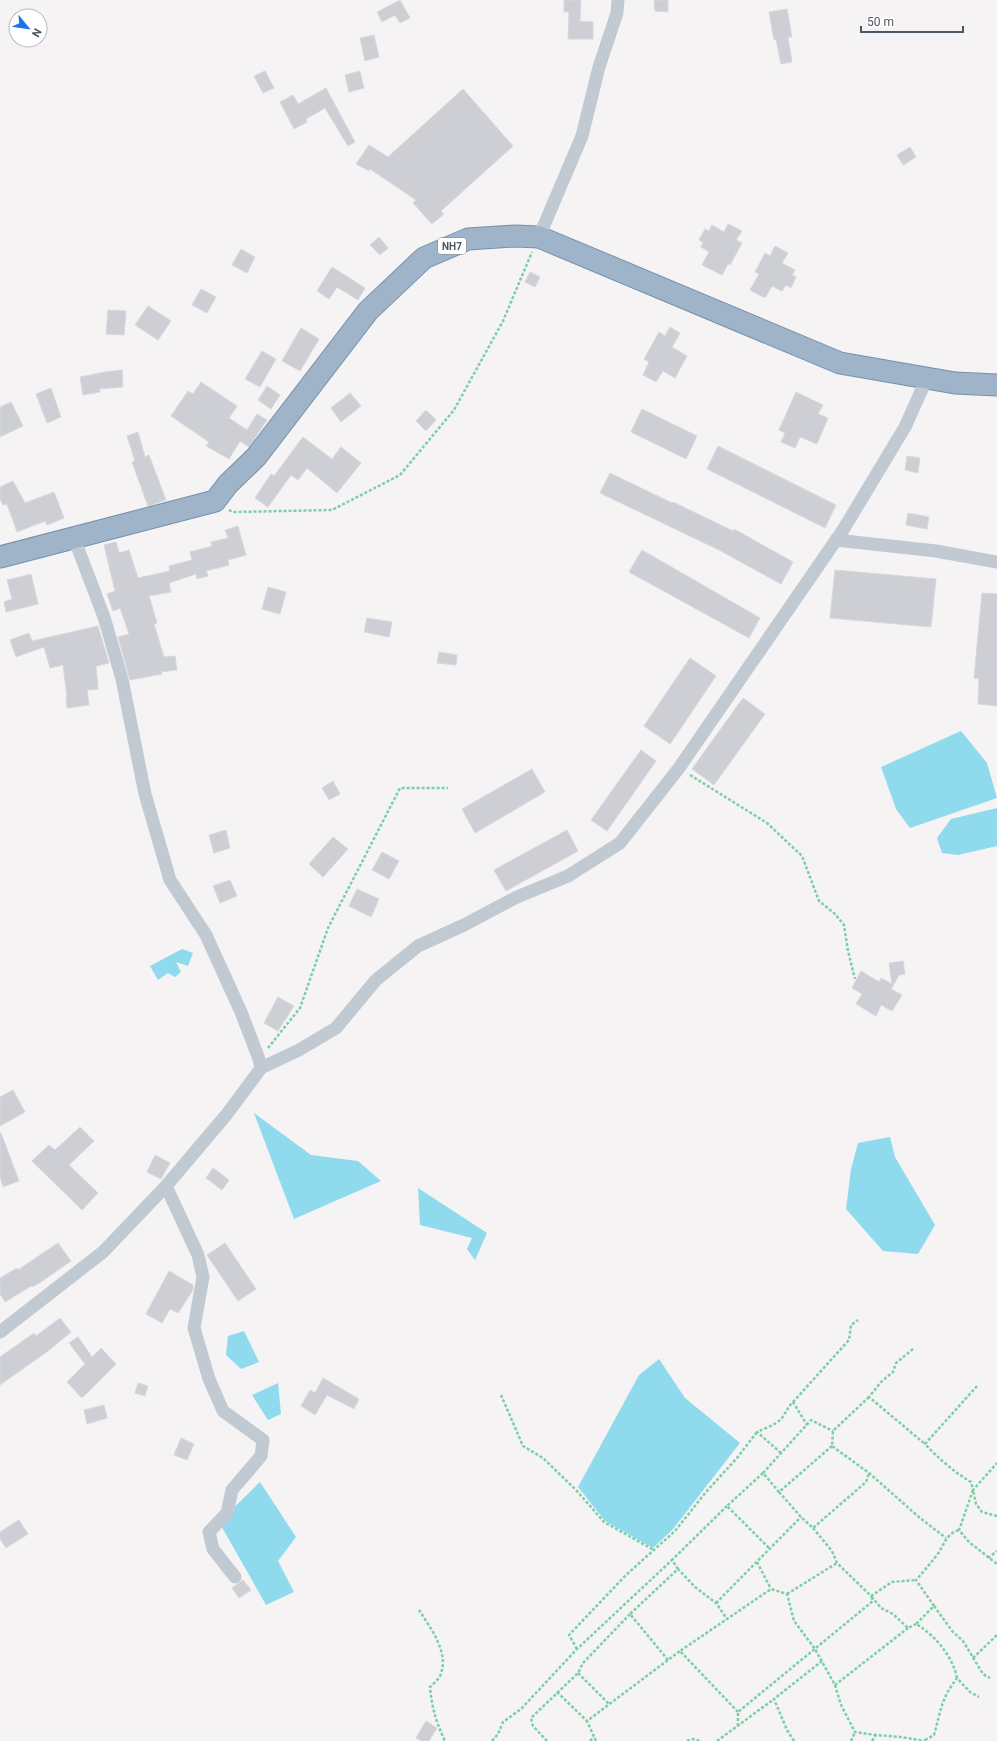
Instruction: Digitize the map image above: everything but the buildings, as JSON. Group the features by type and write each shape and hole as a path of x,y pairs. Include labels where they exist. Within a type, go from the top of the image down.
{"highway":[{"name":"NH7","path":"215,501 228,484 256,457 368,311 424,258 468,239 515,236 539,237 840,362 955,383 997,385"},
{"path":"0,557 215,501"}],"street":[{"path":"539,237 582,136 599,67 617,13 618,0"},
{"path":"0,1332 103,1252 166,1186 227,1114 260,1064 299,1050 336,1028 376,980 418,946 464,925 517,897 568,876 620,843 679,768 836,540 905,427 926,378"},
{"path":"74,538 104,617 122,679 145,794 170,880 206,935 241,1012 260,1064"},
{"path":"836,540 936,551 997,562"},
{"path":"166,1186 198,1255 203,1277 194,1328 209,1379 223,1411 263,1440 261,1456 232,1490 227,1513 210,1532 212,1549 235,1577"}],"path":[{"path":"215,501 233,512 332,510 400,475 454,410 502,321 539,237"},
{"path":"679,768 767,823 802,856 819,901 835,914 844,925 848,951 855,979"},
{"path":"260,1064 300,1008 328,928 400,788 448,788"},
{"path":"577,1649 569,1635 626,1575 675,1531 757,1432 781,1419 786,1409 849,1340 852,1324 858,1320"},
{"path":"779,1492 832,1446 833,1431 869,1397 881,1382 893,1372 896,1363 913,1349"},
{"path":"926,1444 977,1386"},
{"path":"501,1395 523,1446 543,1458 576,1490 604,1522 654,1550"},
{"path":"869,1397 926,1444 933,1453 971,1482 976,1504 982,1512 997,1516"},
{"path":"793,1402 807,1425"},
{"path":"492,1741 498,1734 503,1722 520,1709 577,1649 762,1473 811,1420 833,1431"},
{"path":"757,1432 781,1453"},
{"path":"832,1446 869,1473 920,1518 946,1538"},
{"path":"959,1530 973,1490 997,1462"},
{"path":"762,1473 801,1517 813,1528 832,1551 837,1563 871,1596 881,1608 893,1614 908,1628"},
{"path":"813,1528 866,1482 869,1473"},
{"path":"727,1506 770,1549"},
{"path":"716,1603 801,1517"},
{"path":"871,1596 892,1582 916,1580 937,1555 946,1538 954,1531 959,1530"},
{"path":"959,1530 969,1542 997,1564"},
{"path":"988,1558 997,1551"},
{"path":"672,1560 678,1569 695,1587 716,1603 727,1619"},
{"path":"757,1562 771,1589 787,1594 837,1563"},
{"path":"547,1741 533,1726 531,1718 578,1673 583,1664 630,1614 678,1569"},
{"path":"916,1580 953,1632 963,1641 983,1674 990,1678"},
{"path":"587,1721 680,1651 771,1589"},
{"path":"787,1594 794,1621 822,1661 835,1685 841,1705 855,1732"},
{"path":"738,1712 872,1601 871,1596"},
{"path":"835,1685 908,1628 916,1624 934,1606"},
{"path":"419,1610 436,1638 443,1663 440,1676 430,1687 432,1707 437,1726 445,1741"},
{"path":"630,1614 668,1660"},
{"path":"916,1624 932,1635 955,1670 957,1678 970,1692 980,1697"},
{"path":"973,1658 997,1635"},
{"path":"680,1651 738,1712 738,1726"},
{"path":"717,1741 822,1661"},
{"path":"578,1673 609,1704"},
{"path":"855,1732 925,1740 934,1734 939,1710 947,1692 957,1678"},
{"path":"557,1692 587,1721 596,1741"},
{"path":"774,1699 787,1730 794,1741"},
{"path":"851,1741 855,1732"},
{"path":"872,1741 876,1735"},
{"path":"590,1741 594,1737"},
{"path":"687,1741 693,1739 700,1741"}],"water":[{"path":"961,731 987,763 997,798 910,828 896,809 881,767"},
{"path":"997,808 997,846 958,855 942,853 937,838 951,819"},
{"path":"182,949 193,953 188,966 176,962 181,972 175,977 168,973 158,980 150,966"},
{"path":"254,1113 311,1155 358,1161 381,1181 294,1219"},
{"path":"890,1137 895,1157 935,1225 918,1254 883,1251 846,1209 851,1169 858,1143"},
{"path":"418,1188 487,1233 475,1260 467,1249 472,1238 420,1225"},
{"path":"244,1331 259,1362 241,1369 226,1355 228,1336"},
{"path":"659,1359 685,1398 740,1443 673,1529 653,1548 605,1521 578,1487 639,1375"},
{"path":"278,1383 281,1414 268,1420 252,1395"},
{"path":"260,1482 296,1537 278,1561 294,1592 266,1605 219,1522"}]}
